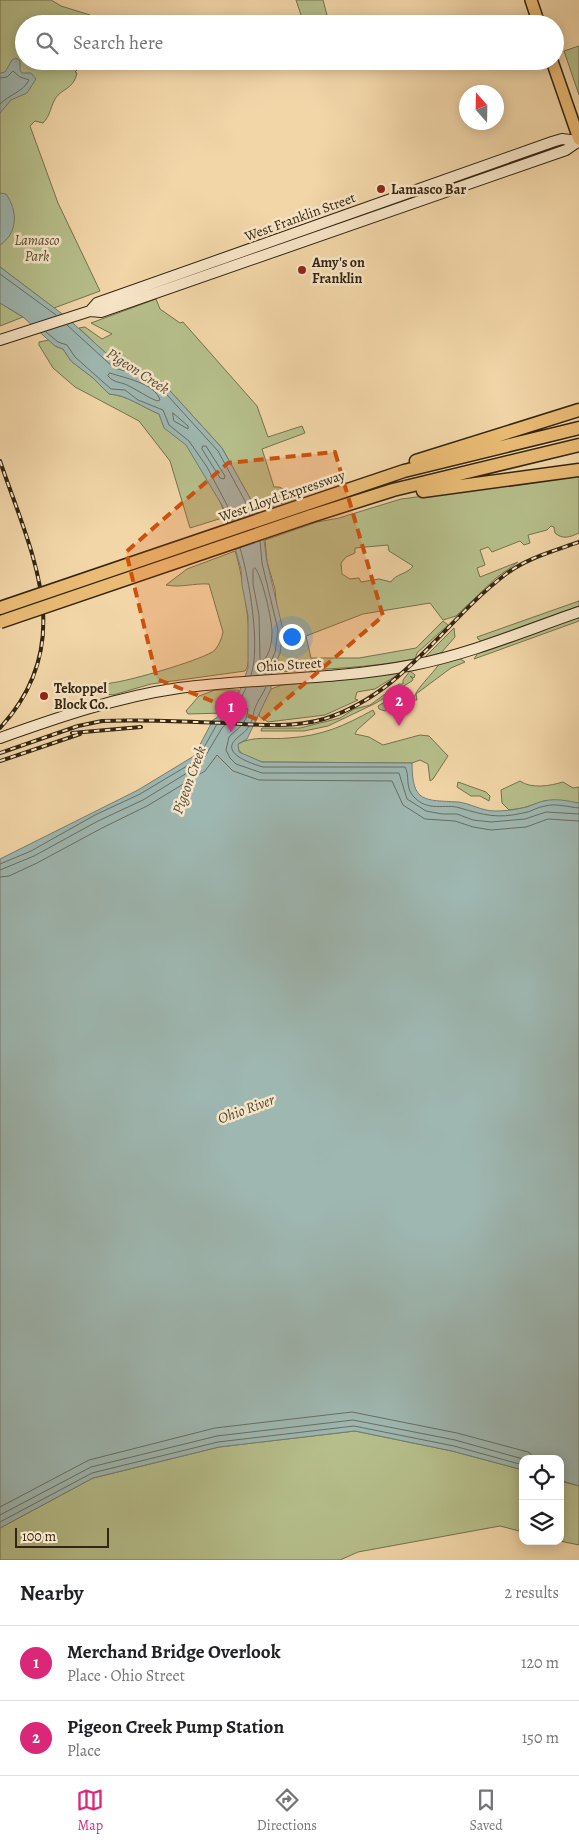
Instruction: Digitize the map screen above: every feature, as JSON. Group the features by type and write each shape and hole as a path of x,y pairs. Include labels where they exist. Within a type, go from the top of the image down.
{"highway":[{"path":"340,492 390,470 442,452 579,410"},
{"name":"West Lloyd Expressway","path":"0,622 308,510 340,492 404,471 579,428"},
{"name":"West Lloyd Expressway","path":"0,608 308,510 579,445"},
{"path":"393,490 419,491 579,470"}],"main road":[{"path":"531,0 536,15"},
{"path":"555,70 579,140"},
{"name":"West Franklin Street","path":"5,339 90,311 101,312 239,265 566,150 579,140"},
{"name":"Ohio Street","path":"0,738 106,702 177,689 220,683 364,672 424,662 465,652 579,612"}],"highlighted area":[{"path":"335,452 383,616 261,721 157,679 126,552 228,463"}],"green space":[{"name":"Lamasco Park","path":"0,0 51,0 61,6 90,15 15,15 15,70 77,70 73,83 57,97 43,123 35,121 30,126 58,203 100,291 54,308 0,267"},
{"path":"296,0 323,0 327,15 301,15"},
{"path":"579,46 579,95 564,51"},
{"path":"156,299 160,309 180,323 183,322 257,406 268,437 302,426 305,433 262,449 274,487 279,487 301,497 265,509 256,509 222,448 162,382 132,367 117,364 79,328 85,327 102,339 112,334 91,323"},
{"path":"0,303 23,317 0,326"},
{"path":"49,340 55,346 63,349 71,361 93,378 109,394 128,399 159,414 168,430 187,446 204,470 222,506 225,515 222,518 190,528 170,461 139,421 75,387 53,368 39,345 39,342"},
{"path":"579,476 579,533 570,537 561,537 555,533 554,527 551,526 547,530 528,535 530,543 524,545 520,541 492,552 488,547 480,550 485,565 477,568 480,577 518,562 496,578 456,616 443,620 430,603 363,614 306,636 311,658 359,658 416,648 443,621 448,625 417,653 415,659 363,666 277,672 274,667 280,653 275,589 267,562 265,540 317,522 339,518 401,499","holes":["388,545 389,551 413,566 408,571 395,577 391,582 379,579 361,582 359,578 350,579 342,574 341,563 346,557 355,553 355,548"]},
{"path":"235,551 241,576 249,632 248,663 245,671 151,684 113,695 107,694 104,686 108,684 171,668 215,650 223,632 209,584 166,585 187,569"},
{"path":"579,601 579,606 481,641 477,637"},
{"path":"579,617 579,621 474,659 478,653"},
{"path":"454,628 455,637 441,653 424,658"},
{"path":"459,658 465,662 451,668 416,694 439,664"},
{"path":"410,671 415,675 414,678 410,676 413,679 412,681 376,703 328,726 304,731 261,731 262,728 300,728 340,718 354,709 370,705 399,684 403,684 403,680"},
{"path":"402,672 375,689 357,692 355,699 358,700 325,715 268,722 259,716 260,709 271,689 282,685"},
{"path":"408,688 404,706 385,711 379,709 378,706"},
{"path":"215,690 239,690 233,703 224,713 188,714 186,711 199,696"},
{"path":"373,710 375,714 355,734 369,737 383,745 420,735 429,736 448,756 433,779 430,781 428,764 420,760 412,763 262,762 243,755 237,748 238,744 244,741 312,735 352,721"},
{"path":"520,781 524,784 535,786 547,786 563,782 573,788 579,787 579,803 544,801 523,808 509,810 502,803 501,790"},
{"path":"458,782 486,792 490,796 489,801 480,796 471,796 457,787"},
{"path":"355,1431 452,1451 519,1469 519,1531 500,1526 358,1552 340,1560 0,1560 0,1528 93,1478 219,1447"},
{"path":"564,1482 579,1486 579,1545 564,1542"}],"water":[{"path":"15,58 15,70 20,70 22,73 31,73 36,79 27,93 11,100 0,113 0,73 5,72 12,60"},
{"path":"0,193 6,194 13,207 14,221 10,234 0,245"},
{"path":"0,267 65,316 117,363 132,367 162,382 222,448 256,509 262,526 267,562 283,630 280,653 271,675 271,689 247,739 238,744 239,752 262,762 412,763 414,786 422,797 436,801 462,803 490,811 516,809 548,800 579,803 579,1486 564,1481 564,1455 519,1455 519,1469 452,1451 355,1431 219,1447 93,1478 0,1528 0,859 138,790 194,756 213,720 224,713 237,698 248,668 248,616 241,569 223,507 186,445 164,428 159,414 128,399 109,394 93,378 71,361 63,349 55,346 23,317 0,303"}],"railway":[{"path":"0,461 35,564 42,598 43,631 38,663 24,696 0,728"},
{"path":"0,753 78,726 102,721 148,720 276,725 300,724 324,719 352,708 400,675 484,593 514,568 532,559 579,542"},
{"path":"72,733 141,727"},
{"path":"0,761 80,734"}],"place":[{"name":"Lamasco Bar","path":"381,189"},
{"name":"Amy's on Franklin","path":"302,270"},
{"name":"Tekoppel Block Co.","path":"44,696"},
{"name":"Pigeon Creek Pump Station","path":"399,726"},
{"name":"Merchand Bridge Overlook","path":"231,732"}],"water label":[{"name":"Pigeon Creek","path":"138,371"},
{"name":"Pigeon Creek","path":"189,780"},
{"name":"Ohio River","path":"246,1109"}]}
